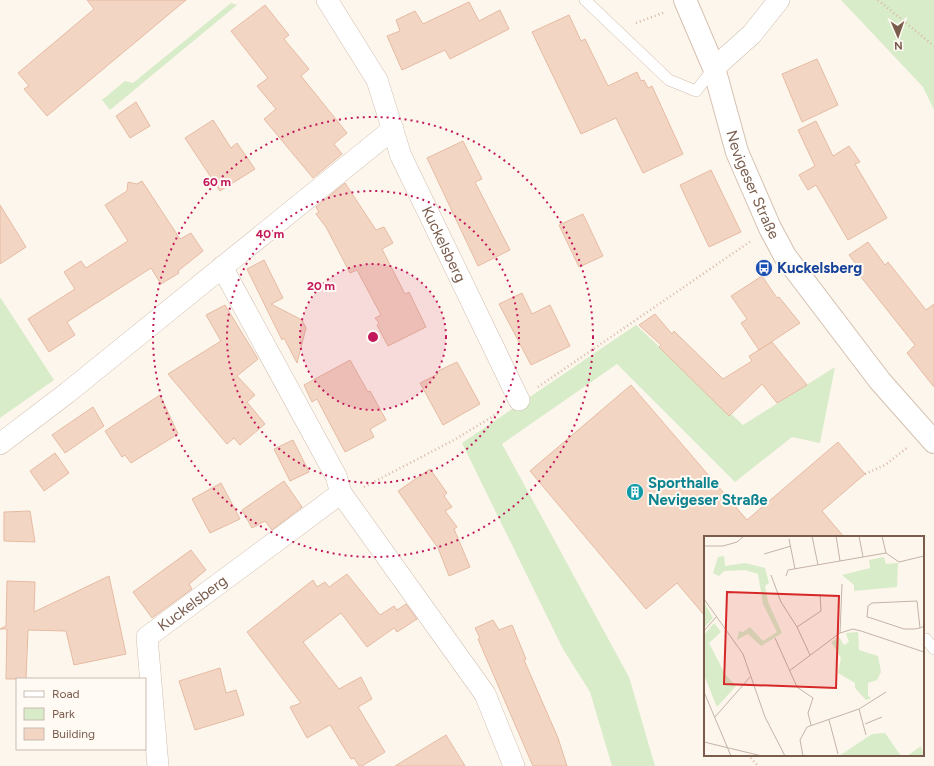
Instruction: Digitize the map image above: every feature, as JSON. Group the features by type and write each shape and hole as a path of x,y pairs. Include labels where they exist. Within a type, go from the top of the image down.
{"main road":[{"name":"Nevigeser Straße","path":"685,2 714,68 737,152 770,228 785,256 880,381 931,437"}],"street":[{"name":"Kuckelsberg","path":"327,0 377,80 401,156 519,400"},
{"path":"714,68 752,34 779,0"},
{"path":"0,444 67,393 393,129"},
{"path":"222,267 336,476 343,495 485,694 514,766"},
{"name":"Kuckelsberg","path":"158,766 147,637 343,495"}],"lane":[{"path":"585,0 669,80 696,91 714,68"},
{"path":"926,639 934,649"}],"path":[{"path":"878,0 934,46"},
{"path":"616,31 685,2"},
{"path":"343,495 454,440 519,400 770,228"},
{"path":"865,474 885,465 931,437"},
{"path":"749,756 758,766"}],"green space":[{"path":"841,0 934,0 934,110 923,87"},
{"path":"231,3 237,5 110,110 102,100 125,81 133,83"},
{"path":"0,297 54,380 0,418"},
{"path":"636,325 743,425 835,367 820,443 792,437 735,482 617,364 502,444 629,677 655,766 612,766 590,692 563,649 462,443"}],"building":[{"path":"87,0 186,0 47,116 24,89 29,86 18,73 94,9"},
{"path":"469,2 479,21 500,10 509,29 450,59 445,50 402,70 387,36 400,31 396,20 415,11 423,24"},
{"path":"265,5 289,35 284,39 309,69 301,76 347,133 334,144 342,154 313,178 264,119 276,109 257,86 268,78 231,31"},
{"path":"569,15 581,41 585,39 608,86 637,72 641,81 644,80 648,88 652,86 683,154 643,173 616,118 581,134 532,32"},
{"path":"817,59 838,105 802,122 782,74"},
{"path":"136,102 150,126 130,138 116,116"},
{"path":"213,120 231,148 237,143 255,169 220,191 185,138"},
{"path":"816,121 833,156 849,146 860,162 855,164 887,218 848,240 816,185 808,190 799,175 815,166 798,130"},
{"path":"463,141 482,179 475,182 510,250 478,266 427,158"},
{"path":"711,170 741,232 709,247 680,185"},
{"path":"142,181 180,239 191,233 203,251 178,271 179,273 161,284 151,268 67,322 75,335 49,352 28,319 75,289 64,272 81,261 86,268 128,241 105,205 127,191 128,182 137,184"},
{"path":"345,183 376,230 384,227 393,243 382,249 405,294 409,292 426,327 388,346 377,325 379,323 375,318 381,315 357,270 350,273 326,227 316,214 319,212 316,207"},
{"path":"0,205 26,247 0,264"},
{"path":"583,214 603,256 579,267 559,225"},
{"path":"868,242 885,265 888,262 926,310 934,304 934,387 907,353 915,345 857,272 860,269 849,255"},
{"path":"264,260 283,298 271,304 302,320 306,328 297,363 284,338 282,340 247,269"},
{"path":"762,276 777,298 779,297 800,323 759,350 741,323 747,319 731,296"},
{"path":"522,293 532,314 550,305 570,346 531,365 499,304"},
{"path":"225,305 258,359 237,376 255,395 247,402 265,424 240,445 234,438 227,444 168,374 221,341 206,315"},
{"path":"655,314 672,334 674,331 723,379 752,361 749,356 772,342 807,385 777,403 762,384 729,416 659,347 661,345 639,325"},
{"path":"350,360 368,392 370,391 386,420 370,429 374,437 345,452 317,399 312,402 304,385"},
{"path":"457,362 480,404 443,425 420,383 438,374 436,372"},
{"name":"Sporthalle Nevigeser Straße","path":"631,385 747,520 838,442 865,474 822,511 843,536 704,536 704,615 677,583 646,609 530,471"},
{"path":"160,395 178,434 131,463 125,455 122,457 105,431"},
{"path":"93,407 104,426 65,453 52,435"},
{"path":"293,440 309,472 290,481 274,449"},
{"path":"55,453 69,473 44,491 30,471"},
{"path":"430,469 447,493 444,496 452,507 445,511 457,527 454,529 470,567 449,576 438,548 398,491"},
{"path":"284,481 302,507 272,530 265,521 252,528 242,510"},
{"path":"221,483 240,519 210,533 192,499"},
{"path":"30,511 35,542 4,541 4,512"},
{"path":"191,550 206,570 189,584 192,589 152,618 133,592"},
{"path":"347,574 380,615 394,606 397,610 406,604 417,619 397,632 394,628 367,647 341,613 303,642 339,689 361,677 372,699 358,707 385,752 362,766 359,766 354,758 351,759 330,725 307,738 290,707 301,703 247,632 313,580 317,587 325,582 329,587"},
{"path":"109,576 126,654 74,665 66,631 28,630 26,678 6,679 7,629 0,629 6,626 7,581 35,582 34,612"},
{"path":"493,620 499,630 512,625 526,659 524,660 558,738 567,766 533,766 478,639 480,638 475,628"},
{"path":"220,668 226,693 236,690 244,715 195,730 179,681"},
{"path":"446,735 465,766 395,766 436,741"}],"place":[{"name":"Kuckelsberg","path":"764,268"},
{"name":"Sporthalle Nevigeser Straße","path":"635,492"}]}
